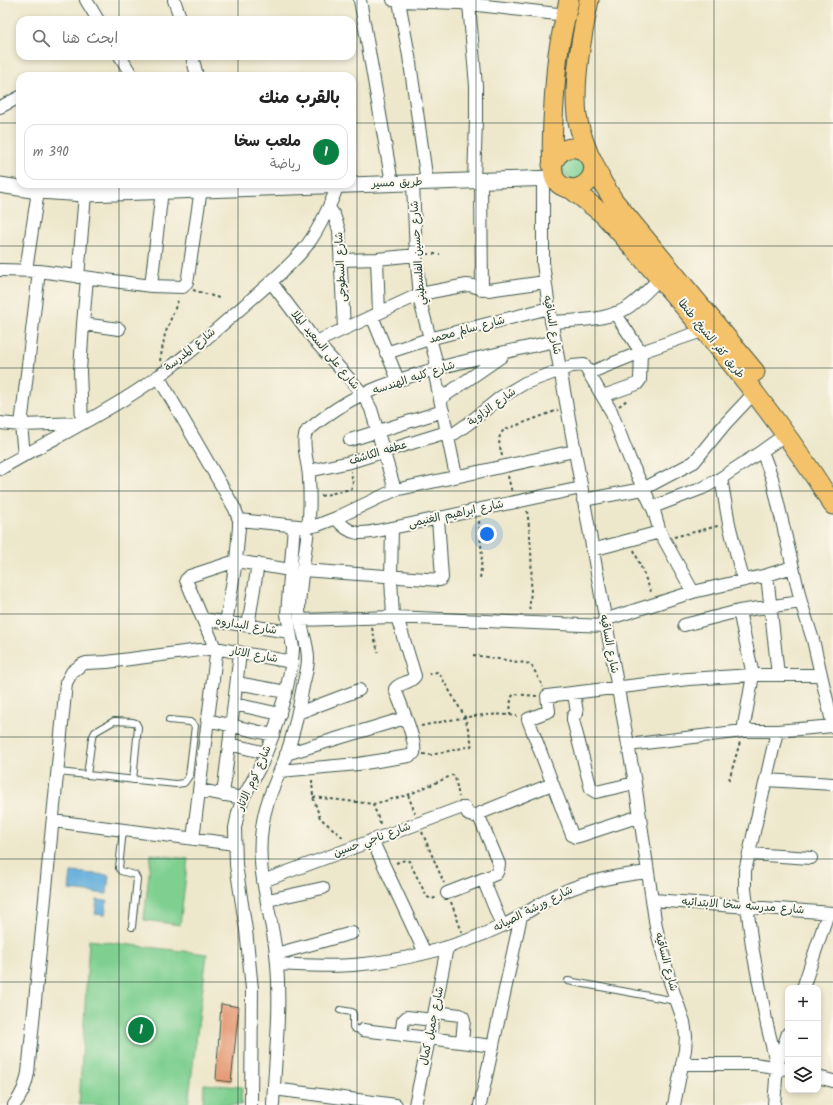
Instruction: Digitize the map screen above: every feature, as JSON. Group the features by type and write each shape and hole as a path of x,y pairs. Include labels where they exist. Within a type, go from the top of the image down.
{"main road":[{"name":"طريق كفر الشيخ, طنطا","path":"589,0 578,68 577,117 582,136 602,182 614,200 739,351 796,427 833,480"},
{"path":"550,174 555,157 567,148 579,148 582,150 591,159 593,170 591,178 586,184 579,188 571,189 559,184 550,174 558,55 567,8"},
{"name":"طريق كفر الشيخ, طنطا","path":"571,189 603,214 705,330 755,392 786,434 833,505"}],"street":[{"path":"86,0 96,16"},
{"path":"174,0 180,16"},
{"path":"360,0 392,184"},
{"path":"396,1 463,2 567,8"},
{"name":"شارع حسين الفلسطيني","path":"396,1 409,56 420,183 416,255 421,305 436,369 441,405 456,476"},
{"path":"463,2 476,86 477,181 482,290"},
{"path":"122,60 130,72"},
{"path":"193,60 196,72"},
{"path":"0,107 16,99"},
{"name":"طريق مسير","path":"356,185 477,181 550,174"},
{"name":"شارع الساقيه","path":"550,174 543,263 549,308 635,783 652,900 662,955 684,1022 686,1036 685,1050 674,1105"},
{"name":"طريق مسير","path":"0,185 16,188"},
{"name":"طريق مسير","path":"19,188 38,191 85,194 135,188 162,190 187,188"},
{"path":"0,270 39,271 151,286 183,287 188,277 200,188"},
{"name":"شارع المدرسة","path":"0,469 122,400 158,376 215,330 289,266 318,229 329,208 336,188"},
{"path":"151,286 162,190"},
{"path":"26,270 38,191"},
{"path":"0,423 21,425 82,423 80,371 83,324 85,194"},
{"name":"شارع السطوحى","path":"329,208 336,218 339,230 344,328"},
{"path":"341,260 377,259 416,255"},
{"path":"377,259 376,315 386,353 398,380"},
{"path":"24,455 21,425 39,271"},
{"path":"552,322 589,318 615,313 630,306 660,278"},
{"name":"شارع على السعيد الملا","path":"271,282 316,342 363,394 371,410 395,490"},
{"path":"316,342 420,294 467,285 474,285 482,290 545,282"},
{"name":"شارع سالم محمد","path":"386,353 429,339 549,308"},
{"path":"603,396 638,383 640,379 641,352 615,313"},
{"path":"83,324 119,329"},
{"path":"693,592 662,535 653,507 630,460 612,411 589,373 641,352 705,330"},
{"name":"شارع كليه الهندسه","path":"308,527 310,498 309,471 304,437 307,431 344,404 363,394 398,380 436,369 555,341"},
{"path":"350,440 378,432 441,405 508,352"},
{"name":"شارع الزاوية","path":"447,435 470,423 501,397 525,383 572,366 583,365 589,373"},
{"path":"158,376 235,509 239,520 236,561 226,623"},
{"path":"583,500 643,489 694,462 755,392"},
{"path":"653,507 692,493 721,478 786,434"},
{"name":"عطفه الكاشف","path":"309,471 350,462 447,435"},
{"path":"239,520 308,527 336,518 395,490 574,451"},
{"path":"628,745 743,731 777,731 833,726 813,640 792,568 772,478 762,451"},
{"path":"721,478 729,524 743,580"},
{"name":"شارع ابراهيم الغنيمى","path":"336,518 345,529 356,533 392,528 581,488"},
{"path":"303,570 392,578 440,580 442,578 438,518"},
{"name":"شارع كوم الاثار","path":"251,1105 252,989 246,930 236,865 235,828 243,798 266,753 273,735 286,692 292,662 293,648 287,614 294,526"},
{"name":"شارع كوم الاثار","path":"273,1105 278,1005 277,959 268,900 263,881 260,851 265,810 286,754 298,713 308,660 300,620 300,601 308,527"},
{"path":"280,771 358,764 409,756 414,753 415,748 395,689 397,686 414,679 415,676 395,617 392,578 392,528"},
{"path":"592,550 630,540 662,535"},
{"path":"193,839 216,658 215,648 186,581 187,578 236,561 290,570"},
{"path":"248,626 258,564"},
{"path":"300,620 395,617 528,623 605,623 655,603 693,592 792,568"},
{"path":"767,575 778,675"},
{"path":"684,625 739,611 801,602"},
{"path":"739,611 753,675 743,731"},
{"name":"شارع البداروه","path":"202,619 290,632"},
{"name":"شارع الاثار","path":"14,1105 26,1086 28,1073 66,683 72,672 81,665 91,663 215,648 292,662"},
{"path":"223,795 240,653"},
{"path":"640,816 575,837 572,835 528,719 549,711 547,696 688,679 753,675 820,675"},
{"path":"237,683 286,692"},
{"path":"298,713 358,690"},
{"path":"574,692 576,713 572,718 591,789 596,792 635,783"},
{"path":"234,704 280,714"},
{"path":"207,720 273,735"},
{"path":"286,754 407,723"},
{"path":"777,731 749,854 745,889 759,986 782,1068"},
{"path":"229,744 266,753"},
{"path":"766,780 833,784"},
{"path":"460,808 465,808 471,816 552,784"},
{"path":"199,790 243,798"},
{"name":"شارع ناجي حسين","path":"263,881 460,808"},
{"path":"447,893 496,874 499,867 478,814"},
{"path":"53,821 235,844"},
{"path":"372,840 425,953"},
{"path":"749,854 811,858"},
{"name":"شارع ورشة الصيانه","path":"277,959 315,966 352,965 388,961 425,953 448,947 502,926 550,898 573,888 622,875 648,872"},
{"path":"483,879 502,926"},
{"path":"268,900 323,888"},
{"name":"شارع مدرسه سخا الابتدائيه","path":"652,900 831,913"},
{"path":"804,985 831,913"},
{"path":"480,1105 521,916"},
{"path":"277,959 352,933"},
{"name":"شارع جميل كمال","path":"415,1105 448,947"},
{"path":"401,1034 404,1018 407,1017 460,1015 464,1020 462,1042"},
{"path":"363,1030 494,1046"},
{"path":"774,1105 785,1050"},
{"path":"682,1064 754,1064 782,1068"},
{"path":"821,1078 833,1082"},
{"path":"274,1089 396,1105"}],"lane":[{"path":"58,772 180,784 188,780 189,776 194,726 190,722 169,720"},
{"path":"87,775 92,738 95,732 111,722 133,722 136,723 138,727 133,780"},
{"path":"123,830 119,868 122,871 135,875 137,879 132,926"},
{"path":"568,981 676,1001"},
{"path":"340,1010 352,1012 353,1027 355,1029 363,1030"}],"path":[{"path":"158,376 165,334 183,287 219,298"},
{"path":"528,623 532,592 530,530 505,466 499,442 500,433 504,430 566,407"},
{"path":"310,498 351,489 353,484 350,462"},
{"path":"477,510 481,533 482,556 480,580"},
{"path":"662,535 729,524"},
{"path":"630,540 655,603"},
{"path":"368,617 378,652"},
{"path":"473,655 531,664 547,696"},
{"path":"414,679 436,672 439,673 465,717 472,744 471,746 431,755 414,753"},
{"path":"407,723 495,714 510,715 512,698 514,694 547,696"},
{"path":"729,780 743,731"},
{"path":"311,768 313,797 320,818 354,847"},
{"path":"313,797 373,804 408,795 453,775 455,777 460,808"},
{"path":"408,795 419,823"},
{"path":"373,804 385,836"},
{"path":"386,868 407,860 426,897 432,899 447,893"}],"green space":[{"path":"574,158 582,161 585,169 582,177 574,180 566,177 563,169 566,161"},
{"path":"151,854 188,859 180,925 144,920"},
{"path":"89,940 207,954 188,1105 79,1105"},
{"path":"204,1084 242,1087 241,1105 203,1105"}],"water":[{"path":"71,872 109,875 107,894 69,890"},
{"path":"97,900 107,901 105,915 95,914"}],"building":[{"path":"221,1004 239,1007 231,1082 216,1080"}],"place":[{"name":"ملعب سخا","path":"141,1030"}]}
